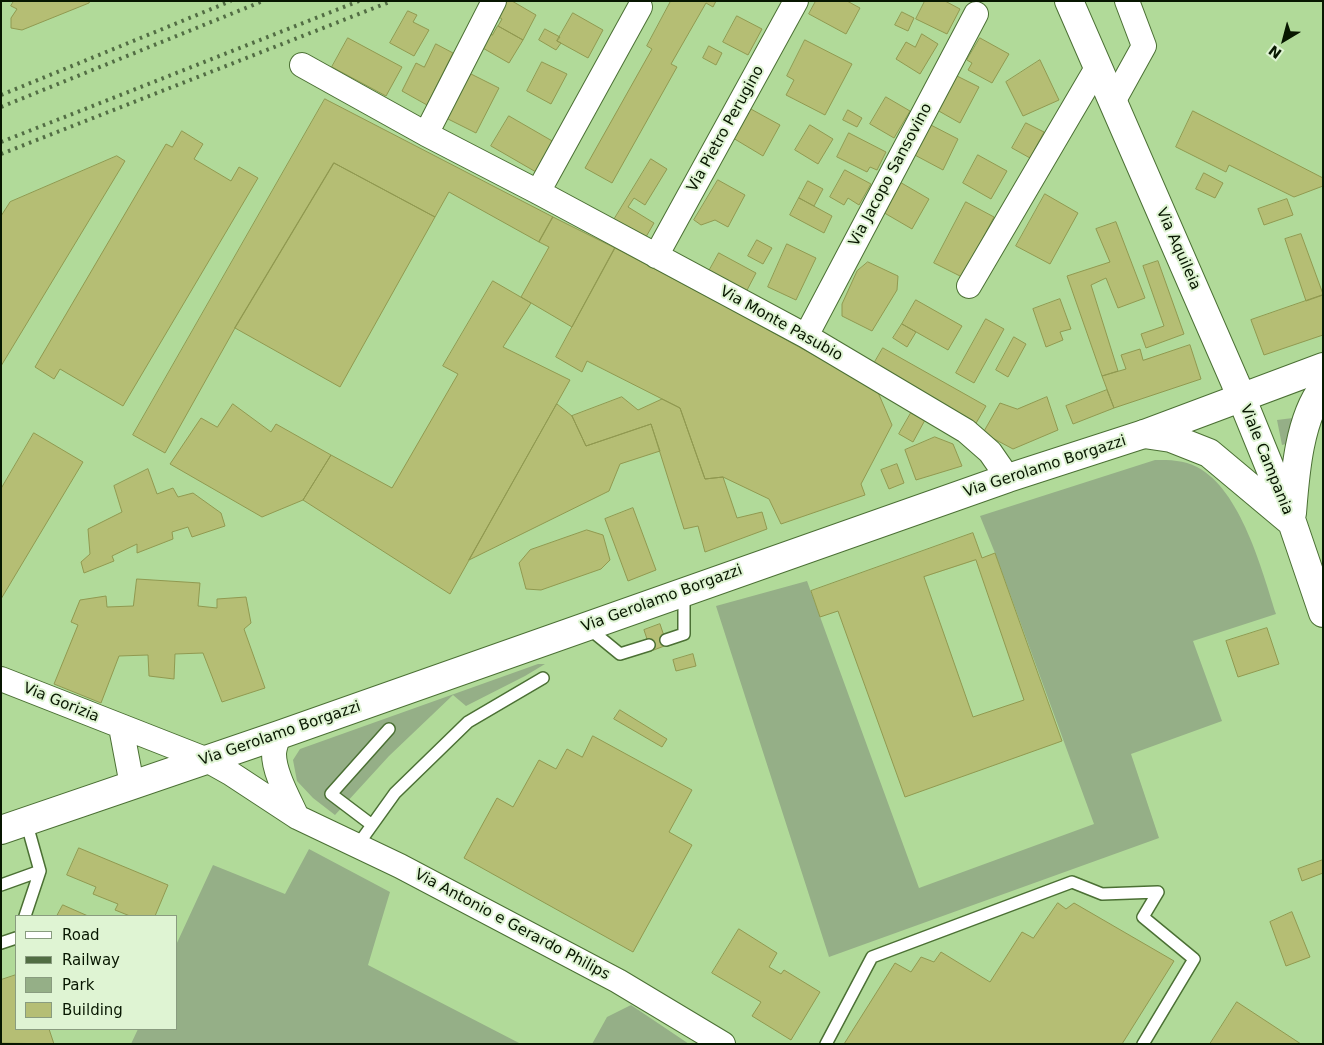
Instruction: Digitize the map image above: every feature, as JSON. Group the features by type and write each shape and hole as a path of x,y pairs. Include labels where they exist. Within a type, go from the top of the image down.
{"main road":[{"name":"Via Aquileia","path":"1069,1 1241,397"},
{"name":"Via Gerolamo Borgazzi","path":"14,825 279,735 1008,478 1144,434 1323,367"},
{"name":"Viale Campania","path":"1292,522 1295,473 1302,438 1309,413 1323,388"},
{"name":"Viale Campania","path":"1241,397 1292,522 1323,613"},
{"name":"Viale Campania","path":"1144,434 1171,438 1209,453 1292,522"}],"street":[{"path":"426,134 494,1"},
{"name":"Via Pietro Perugino","path":"656,256 796,1"},
{"path":"1113,102 1144,46 1127,1"},
{"path":"538,192 640,7"},
{"name":"Via Jacopo Sansovino","path":"806,336 976,14"},
{"name":"Via Monte Pasubio","path":"302,65 426,134 806,336 966,431 990,452 1008,478"},
{"path":"969,286 1098,66"},
{"name":"Via Gorizia","path":"1,679 205,759"},
{"path":"121,727 132,785"},
{"path":"279,735 274,760 296,816"},
{"name":"Via Antonio e Gerardo Philips","path":"205,759 296,816 400,866 618,981 723,1044"}],"lane":[{"path":"666,640 684,634 684,591"},
{"path":"586,626 620,654 649,645"},
{"path":"357,846 395,793 468,722 543,678"},
{"path":"372,825 331,794 389,729"},
{"path":"14,825 40,871 25,915"},
{"path":"1,885 40,871"},
{"path":"826,1044 872,957 1072,882 1102,894 1158,892 1143,917 1194,959 1143,1044"},
{"path":"1,943 15,938"}],"green space":[{"path":"1293,418 1290,443 1282,445 1277,420"},
{"path":"1155,460 1171,460 1197,467 1212,478 1226,493 1248,533 1276,614 1193,641 1222,721 1131,754 1159,838 829,957 716,606 807,581 919,888 1094,824 980,516"},
{"path":"538,664 545,664 466,706 453,695 389,756 335,815 313,798 297,781 293,760 300,749"},
{"path":"309,849 390,892 368,965 521,1044 131,1044 138,1030 178,1030 178,941 213,865 285,894"},
{"path":"631,1005 689,1044 592,1044 607,1017"}],"building":[{"path":"14,1 90,1 22,30 11,28 11,18 17,9 11,6"},
{"path":"505,1 512,1 536,15 523,40 498,26 502,19 497,16"},
{"path":"671,1 716,1 713,7 706,3 671,64 677,67 612,183 585,168 652,49 647,46"},
{"path":"816,1 847,1 860,8 846,34 809,14"},
{"path":"925,1 945,1 960,9 947,34 916,19"},
{"path":"408,11 417,15 413,22 429,30 414,56 390,43"},
{"path":"902,12 914,18 908,31 895,25"},
{"path":"573,13 603,30 588,58 557,41"},
{"path":"737,16 762,29 748,55 723,42"},
{"path":"498,26 523,40 509,63 481,47 489,33 492,35"},
{"path":"545,29 560,37 557,41 561,43 556,50 539,40"},
{"path":"922,34 938,44 920,74 896,59 906,42 915,47"},
{"path":"348,38 402,67 386,96 332,67"},
{"path":"980,38 1009,54 992,83 968,70 972,63 967,60"},
{"path":"805,40 852,64 825,115 786,95 794,80 787,76"},
{"path":"436,44 453,53 427,105 402,91 416,63 424,67"},
{"path":"709,46 722,53 716,65 703,58"},
{"path":"1040,60 1059,100 1023,116 1006,82"},
{"path":"542,62 567,74 551,104 527,91"},
{"path":"465,71 499,88 476,133 442,116"},
{"path":"955,75 979,87 960,123 937,110"},
{"path":"886,97 910,111 894,138 870,124"},
{"path":"325,99 553,217 539,242 449,192 435,217 334,163 235,328 165,453 133,435"},
{"path":"749,108 780,125 763,156 733,138"},
{"path":"848,110 862,118 857,127 843,120"},
{"path":"1193,111 1323,178 1323,186 1294,197 1229,165 1226,172 1176,147"},
{"path":"509,116 554,142 536,172 491,146"},
{"path":"927,123 958,139 943,170 911,153"},
{"path":"1026,123 1044,132 1030,158 1012,148"},
{"path":"810,125 833,139 818,164 795,150"},
{"path":"182,131 203,144 194,159 231,181 239,167 258,178 123,406 60,369 54,379 35,367 166,144 172,147"},
{"path":"849,133 886,152 877,170 870,167 867,172 837,157"},
{"path":"978,155 1007,171 991,199 963,183"},
{"path":"117,156 125,161 1,366 1,216 10,202"},
{"path":"651,159 667,169 645,205 634,198 628,207 654,223 643,242 612,223"},
{"path":"334,163 435,217 340,387 235,328"},
{"path":"845,170 871,184 859,205 848,198 844,205 830,197"},
{"path":"1204,173 1223,183 1215,198 1196,189"},
{"path":"718,180 745,195 728,227 715,220 701,225 694,220"},
{"path":"808,181 823,189 814,206 799,198"},
{"path":"898,181 929,199 912,229 881,211"},
{"path":"1045,194 1078,213 1050,264 1016,246"},
{"path":"799,198 832,216 824,233 790,215"},
{"path":"1287,199 1293,215 1264,225 1258,209"},
{"path":"966,202 994,217 962,277 934,263"},
{"path":"553,217 615,248 572,327 521,297 549,247 539,242"},
{"path":"1116,222 1145,298 1118,308 1106,278 1091,285 1118,371 1102,376 1067,276 1110,262 1096,229"},
{"path":"1301,234 1323,294 1306,301 1285,239"},
{"path":"757,240 772,248 763,264 748,256"},
{"path":"787,244 816,258 796,300 768,287"},
{"path":"615,248 877,390 892,425 861,484 865,495 781,524 769,499 723,477 705,479 680,408 587,361 582,372 556,357"},
{"path":"719,253 756,273 745,294 708,273"},
{"path":"1158,261 1184,334 1146,348 1141,334 1164,326 1143,266"},
{"path":"868,262 898,276 897,290 872,331 842,316 842,304 857,271"},
{"path":"493,281 531,303 503,347 570,380 450,594 303,500 331,455 392,488 458,374 443,366"},
{"path":"1323,295 1323,335 1264,355 1251,320"},
{"path":"1060,299 1071,329 1060,332 1063,340 1046,347 1033,309"},
{"path":"916,300 962,326 948,350 902,324"},
{"path":"986,319 1004,329 974,383 956,373"},
{"path":"902,324 916,332 907,347 893,338"},
{"path":"1014,337 1026,344 1008,377 996,370"},
{"path":"1190,345 1201,379 1114,408 1102,376 1126,369 1121,355 1140,349 1143,360"},
{"path":"883,348 986,406 975,425 872,367"},
{"path":"1107,390 1114,408 1073,424 1066,406"},
{"path":"622,397 638,410 662,399 680,408 705,479 723,477 737,518 762,512 767,529 705,552 698,526 684,529 651,424 586,446 572,416"},
{"path":"1047,397 1058,430 1013,449 983,433 1000,403 1017,409"},
{"path":"233,404 271,432 276,424 331,455 303,500 262,517 170,464 201,418 217,427"},
{"path":"557,404 572,416 586,446 651,424 660,451 620,464 609,491 469,560"},
{"path":"911,413 925,420 913,442 899,434"},
{"path":"34,433 83,462 1,599 1,489"},
{"path":"935,437 953,444 962,466 916,480 905,450"},
{"path":"897,464 904,483 889,489 881,470"},
{"path":"148,469 157,494 173,488 178,497 193,493 221,513 225,526 192,537 188,527 172,532 173,539 137,553 137,544 112,556 114,561 84,573 81,562 90,554 88,529 122,512 114,486"},
{"path":"633,508 656,570 628,581 605,519"},
{"path":"587,530 603,535 610,560 601,569 541,590 526,589 519,563 530,550"},
{"path":"973,533 982,558 995,553 1062,741 905,797 838,611 820,617 811,591","holes":["976,560 1024,700 973,717 924,577"]},
{"path":"137,579 200,583 198,606 217,608 217,599 246,597 251,623 244,629 265,688 222,702 203,653 175,654 174,679 149,676 148,655 119,656 101,703 54,684 78,625 71,622 80,600 106,596 107,607 133,606"},
{"path":"660,624 667,645 651,651 644,630"},
{"path":"1267,628 1279,664 1238,677 1226,641"},
{"path":"693,654 696,666 676,671 673,660"},
{"path":"620,710 667,739 662,747 614,719"},
{"path":"593,736 692,790 669,832 692,845 633,952 464,858 497,798 513,807 539,760 556,769 567,749 582,757"},
{"path":"79,848 168,885 155,915 128,915 115,910 118,904 93,894 96,887 67,875"},
{"path":"1323,860 1323,873 1302,881 1298,869"},
{"path":"1058,903 1066,909 1074,903 1174,961 1122,1044 844,1044 895,963 911,972 921,957 934,962 941,952 990,982 1022,932 1033,938"},
{"path":"63,905 86,915 58,915"},
{"path":"1292,912 1310,957 1286,966 1270,922"},
{"path":"739,929 777,953 769,967 781,974 784,970 820,992 791,1040 752,1016 761,1002 712,973"},
{"path":"15,975 15,1030 49,1030 54,1044 1,1043 1,980"},
{"path":"1237,1002 1301,1044 1210,1044"}],"railway":[{"path":"1,95 231,1"},
{"path":"1,107 263,1"},
{"path":"1,142 359,1"},
{"path":"1,154 392,1"}]}
